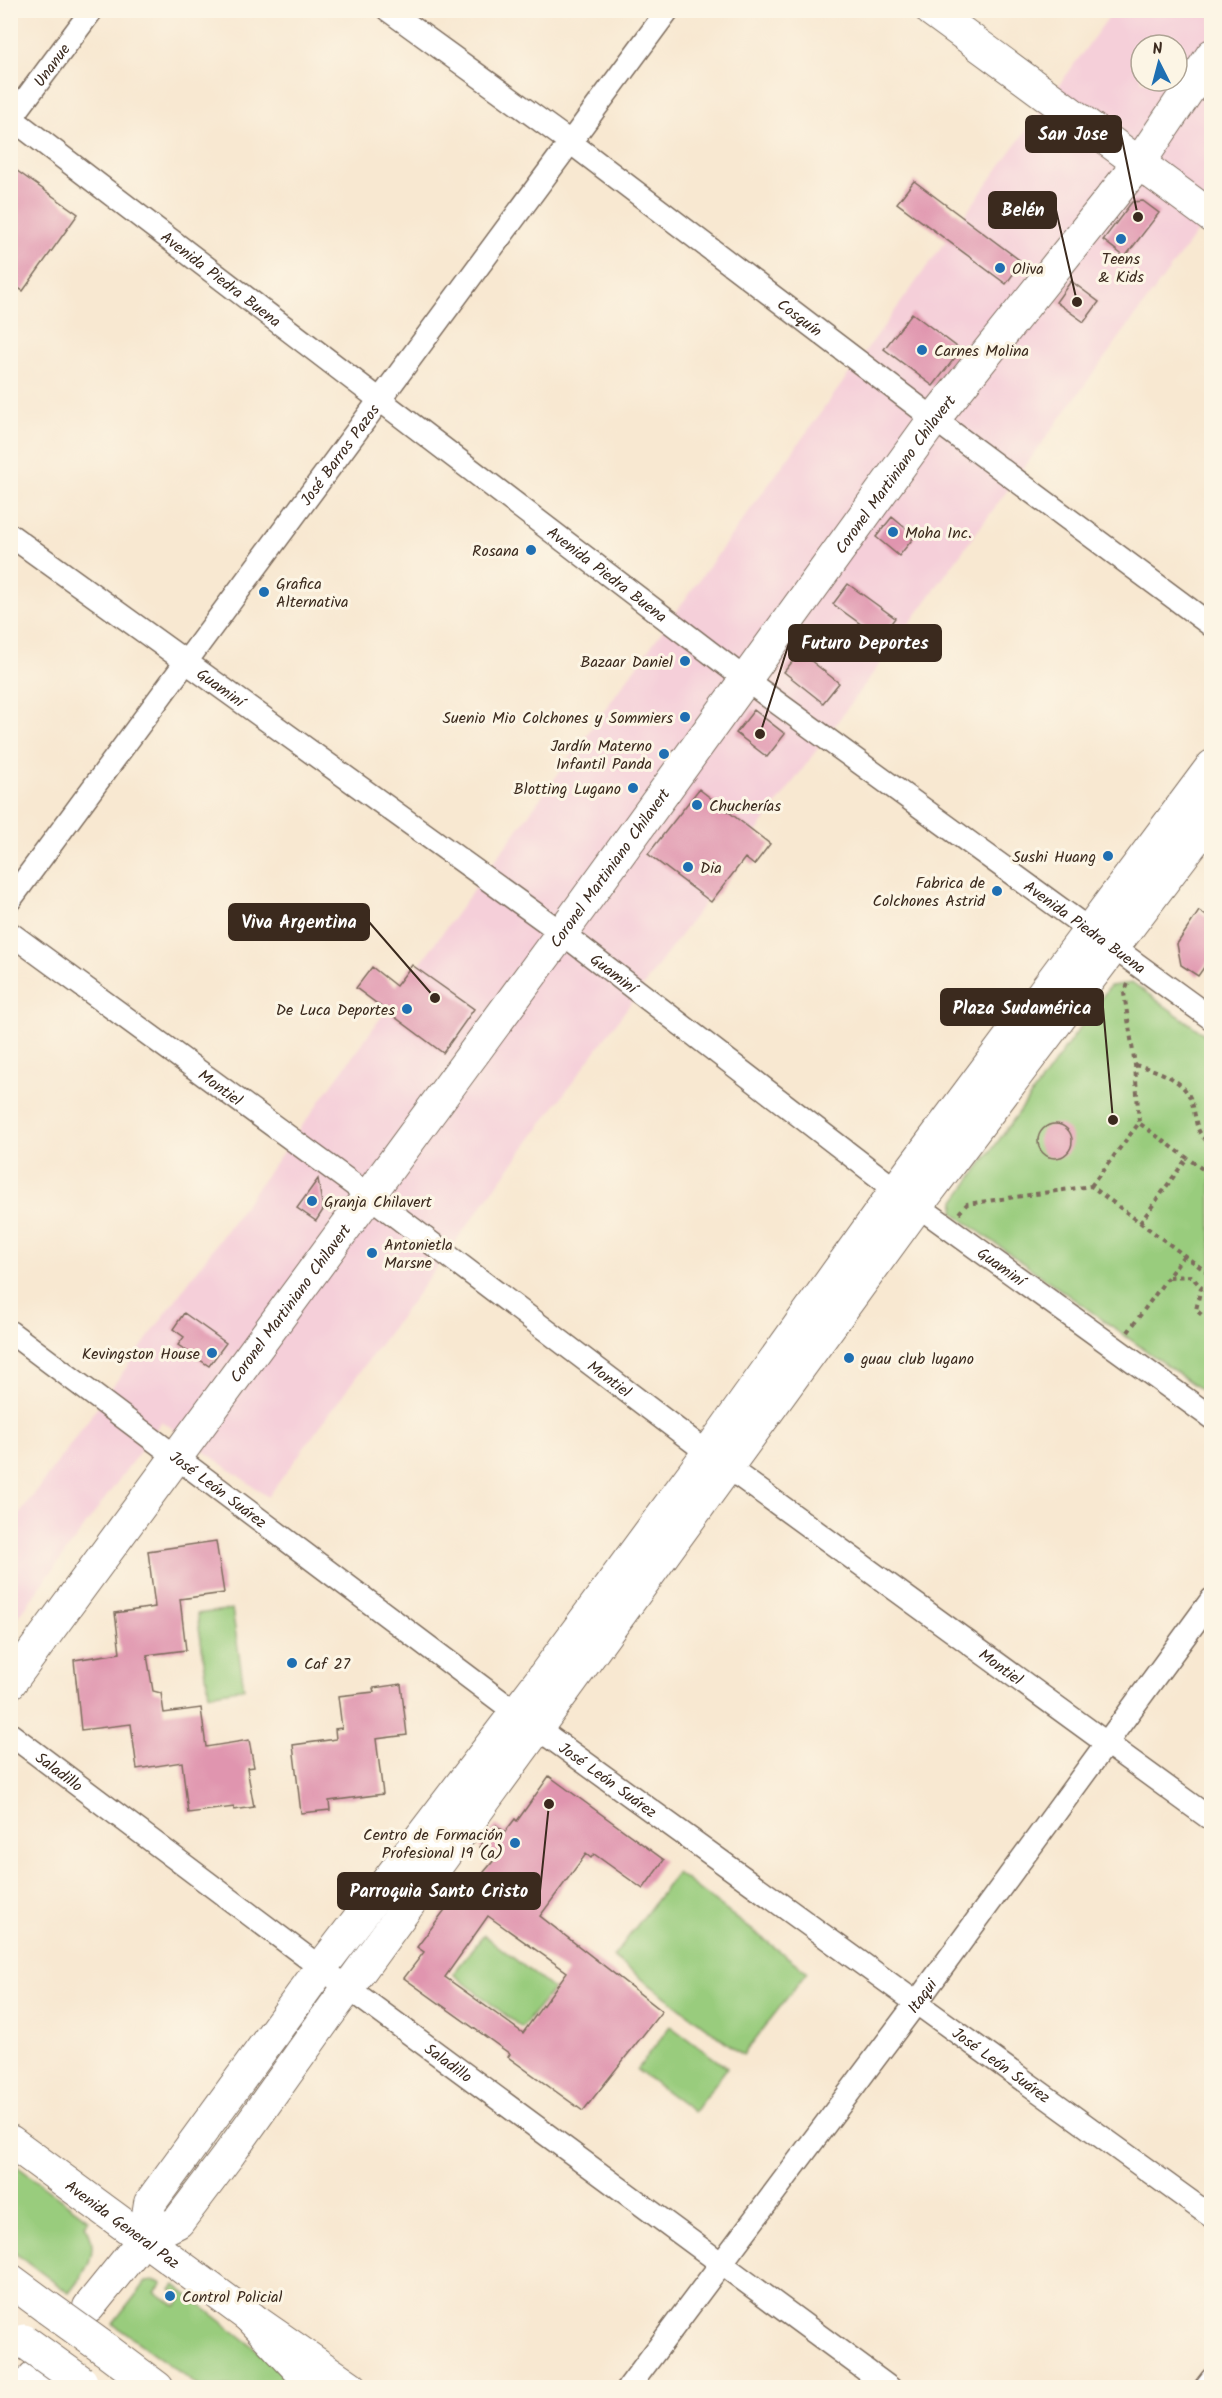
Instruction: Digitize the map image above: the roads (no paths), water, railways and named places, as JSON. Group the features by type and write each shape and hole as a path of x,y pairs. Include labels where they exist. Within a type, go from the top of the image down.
{"highway":[{"path":"10,2280 157,2388"},
{"path":"251,2318 317,2388"},
{"path":"17,2336 85,2385"}],"street":[{"name":"Unanue","path":"11,118 92,10"},
{"name":"Cosquín","path":"388,10 570,142 934,419 1212,626"},
{"name":"José Barros Pazos","path":"10,900 668,10"},
{"path":"931,10 1212,218"},
{"name":"Coronel Martiniano Chilavert","path":"10,1683 562,933 934,419 1138,163 1212,55"},
{"name":"Avenida Piedra Buena","path":"11,118 746,680 1212,1019"},
{"name":"Guaminí","path":"10,535 562,933 907,1197 1212,1418"},
{"path":"1113,947 1212,766"},
{"path":"89,2307 144,2239 178,2222 348,1988 526,1721 718,1460 907,1197 1113,947 1212,817"},
{"name":"Montiel","path":"10,933 368,1195 718,1460 1212,1820"},
{"name":"José León Suárez","path":"10,1332 526,1721 1212,2217"},
{"name":"Itaqui","path":"628,2388 917,2002 1212,1599"},
{"path":"144,2239 150,2202 321,1968 526,1721"},
{"name":"Saladillo","path":"10,1734 719,2264 890,2388"},
{"name":"Avenida General Paz","path":"10,2141 251,2318 352,2388"},
{"path":"1205,2388 1212,2379"}],"place":[{"name":"San Jose","path":"1138,217"},
{"name":"Teens & Kids","path":"1121,239"},
{"name":"Oliva","path":"1000,268"},
{"name":"Belén","path":"1077,302"},
{"name":"Carnes Molina","path":"922,350"},
{"name":"Moha Inc.","path":"893,532"},
{"name":"Rosana","path":"531,550"},
{"name":"Grafica Alternativa","path":"264,592"},
{"name":"Bazaar Daniel","path":"685,661"},
{"name":"Suenio Mio Colchones y Sommiers","path":"685,717"},
{"name":"Futuro Deportes","path":"760,734"},
{"name":"Jardín Materno Infantil Panda","path":"664,754"},
{"name":"Blotting Lugano","path":"633,788"},
{"name":"Chucherías","path":"697,805"},
{"name":"Sushi Huang","path":"1108,856"},
{"name":"Dia","path":"688,867"},
{"name":"Fabrica de Colchones Astrid","path":"997,891"},
{"name":"Viva Argentina","path":"435,998"},
{"name":"De Luca Deportes","path":"407,1009"},
{"name":"Plaza Sudamérica","path":"1113,1120"},
{"name":"Granja Chilavert","path":"312,1201"},
{"name":"Antonietla Marsne","path":"372,1253"},
{"name":"Kevingston House","path":"212,1353"},
{"name":"guau club lugano","path":"849,1358"},
{"name":"Caf 27","path":"292,1663"},
{"name":"Parroquia Santo Cristo","path":"549,1804"},
{"name":"Centro de Formación Profesional 19 (a)","path":"515,1843"},
{"name":"Control Policial","path":"170,2296"}]}
